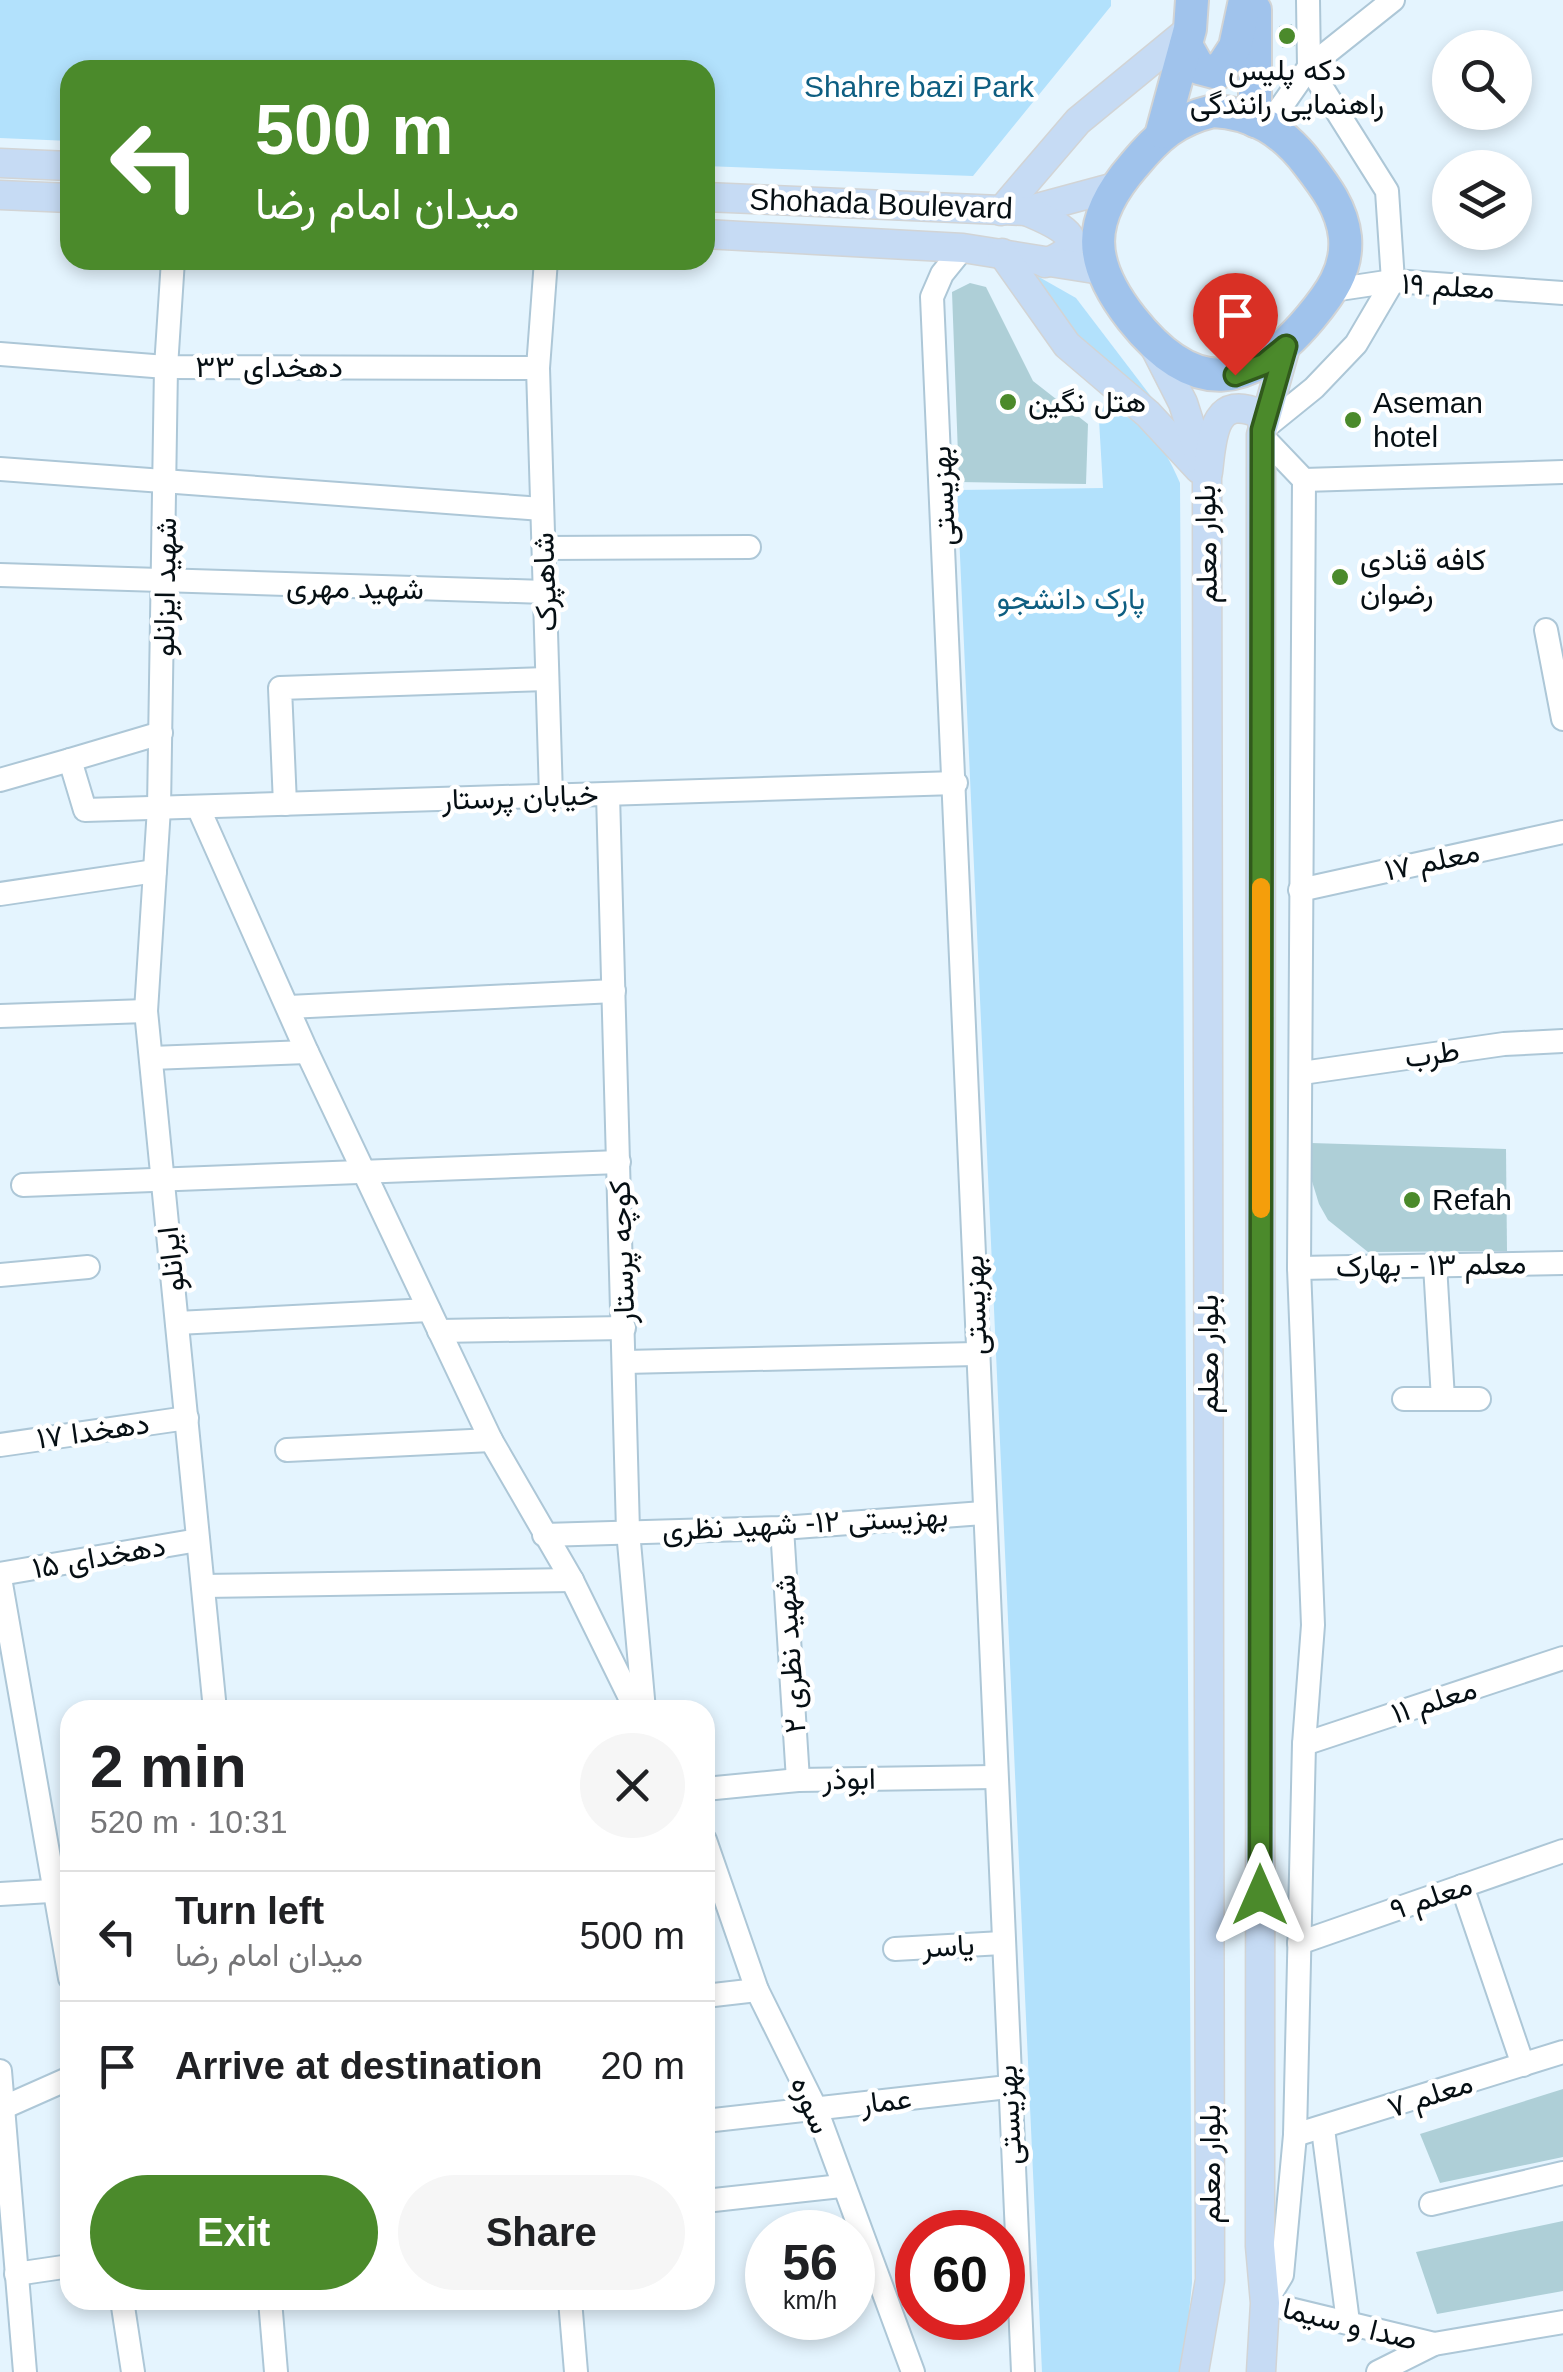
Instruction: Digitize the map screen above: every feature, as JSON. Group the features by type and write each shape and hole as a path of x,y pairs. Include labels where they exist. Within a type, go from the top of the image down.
{"highway":[{"path":"1189,25 1199,68 1218,72 1235,47 1245,0"},
{"path":"1254,0 1261,124"},
{"path":"1162,132 1189,25"},
{"path":"1213,111 1241,112 1261,124 1290,139 1340,213 1345,239 1343,266 1333,290 1286,346 1264,364 1235,375 1220,375 1176,364 1154,346 1114,296 1101,270 1097,242 1102,212 1114,187 1162,132 1186,118 1213,111"}],"main road":[{"path":"1045,264 1062,257 1070,245 1070,234 1062,226 1014,211 1078,121 1189,25"},
{"path":"0,163 60,166"},
{"name":"Shohada Boulevard","path":"715,196 1014,211 1114,187"},
{"path":"0,194 60,197"},
{"name":"Shohada Boulevard","path":"715,235 963,248 1101,270"},
{"path":"1002,253 1067,345 1148,414 1207,478"},
{"name":"بلوار معلم","path":"1154,346 1183,402 1207,478 1210,2280 1194,2372"},
{"name":"بلوار معلم","path":"1261,2372 1266,2304 1260,2246 1262,429 1286,346"},
{"path":"1207,478 1214,423 1222,416 1251,410 1260,414 1262,429"}],"street":[{"path":"1266,2304 1282,2275 1295,2135 1304,1744 1313,1625 1299,1268 1304,480 1262,429 1314,388 1356,344 1393,281 1387,191 1309,67 1308,0"},
{"path":"1261,124 1309,67 1393,0"},
{"name":"بهزیستی","path":"963,248 942,274 932,297 1023,2372"},
{"name":"شهید ایزانلو","path":"159,808 166,367 171,270"},
{"name":"شاهپرک","path":"545,270 538,368 551,796"},
{"name":"معلم ۱۹","path":"1333,290 1393,281 1563,292"},
{"name":"دهخدای ۳۳","path":"0,354 166,367 538,368"},
{"path":"0,469 542,508"},
{"path":"1304,480 1563,472"},
{"path":"544,548 749,547"},
{"name":"شهید مهری","path":"0,574 165,583 545,592"},
{"path":"1546,630 1563,719"},
{"path":"285,804 280,688 548,678"},
{"path":"0,780 161,733"},
{"name":"خیابان پرستار","path":"70,760 85,810 956,783"},
{"name":"کوچه پرستار","path":"608,794 628,1531 643,1700"},
{"path":"198,806 307,1052 491,1440 572,1580 631,1700"},
{"name":"ایرانلو","path":"159,808 146,1010 214,1700"},
{"name":"معلم ۱۷","path":"1300,890 1563,832"},
{"path":"0,894 155,870"},
{"path":"289,1007 614,992"},
{"path":"0,1016 146,1010"},
{"name":"طرب","path":"1302,1072 1504,1044 1563,1040"},
{"path":"151,1058 307,1052"},
{"path":"23,1185 620,1162"},
{"name":"معلم ۱۳ - بهارک","path":"1299,1268 1563,1263"},
{"path":"1435,1266 1443,1399"},
{"path":"0,1276 88,1267"},
{"path":"177,1323 434,1320 624,1328"},
{"path":"626,1362 976,1354"},
{"path":"1404,1399 1479,1399"},
{"name":"دهخدا ۱۷","path":"0,1444 186,1418"},
{"path":"287,1450 491,1440"},
{"name":"بهزیستی ۱۲- شهید نظری","path":"544,1535 782,1528 983,1514"},
{"name":"شهید نظری ۲","path":"782,1528 798,1780"},
{"name":"دهخدای ۱۵","path":"0,1576 198,1540"},
{"path":"0,1576 60,1880"},
{"path":"202,1586 572,1580"},
{"name":"معلم ۱۱","path":"1304,1744 1563,1658"},
{"name":"ابوذر","path":"715,1788 798,1780 994,1776"},
{"name":"معلم ۹","path":"1299,1943 1563,1851"},
{"name":"سوره","path":"715,1884 757,1990 816,2109 841,2186 914,2372"},
{"path":"1462,1886 1523,2065"},
{"path":"0,1894 60,1890"},
{"name":"یاسر","path":"895,1949 1002,1942"},
{"path":"715,1995 757,1990"},
{"name":"معلم ۷","path":"1295,2135 1563,2052"},
{"path":"0,2071 25,2372"},
{"path":"1,2108 60,2082"},
{"name":"عمار","path":"715,2120 1008,2087"},
{"path":"1323,2129 1348,2322"},
{"path":"1431,2204 1563,2173"},
{"path":"715,2200 841,2186"},
{"path":"16,2274 60,2267"},
{"name":"صدا و سیما","path":"1266,2304 1434,2344"},
{"path":"124,2310 133,2372"},
{"path":"271,2310 276,2372"},
{"path":"571,2310 576,2372"},
{"name":"صدا و سیما","path":"1378,2372 1434,2344 1563,2322"}],"green space":[{"name":"Shahre bazi Park","path":"0,0 1111,0 1111,6 973,176 715,166 715,60 60,60 60,141 0,138"},
{"path":"1032,273 1076,298 1159,407 1088,353"},
{"name":"پارک دانشجو","path":"1098,403 1149,433 1165,453 1180,483 1192,2283 1183,2372 1042,2372 957,490 1103,488"}],"building":[{"name":"دکه پلیس راهنمایی رانندگی","path":"1292,24 1295,46 1282,48 1279,26"},
{"name":"هتل نگین","path":"970,283 986,287 1033,381 1088,424 1086,484 959,482 952,292"},
{"name":"Refah","path":"1311,1143 1506,1149 1507,1251 1368,1252 1328,1220 1319,1204 1311,1178"},
{"path":"1563,2089 1563,2157 1440,2183 1420,2134"},
{"path":"1563,2221 1563,2291 1437,2314 1416,2252"}],"slow traffic":[{"path":"1261,887 1261,1209"}],"place":[{"name":"دکه پلیس راهنمایی رانندگی","path":"1287,36"},
{"name":"هتل نگین","path":"1008,402"},
{"name":"Aseman hotel","path":"1353,420"},
{"name":"کافه قنادی رضوان","path":"1340,577"},
{"name":"Refah","path":"1412,1200"}],"route":[{"path":"1235,375 1264,364 1286,346 1262,422 1260,1895"}]}
